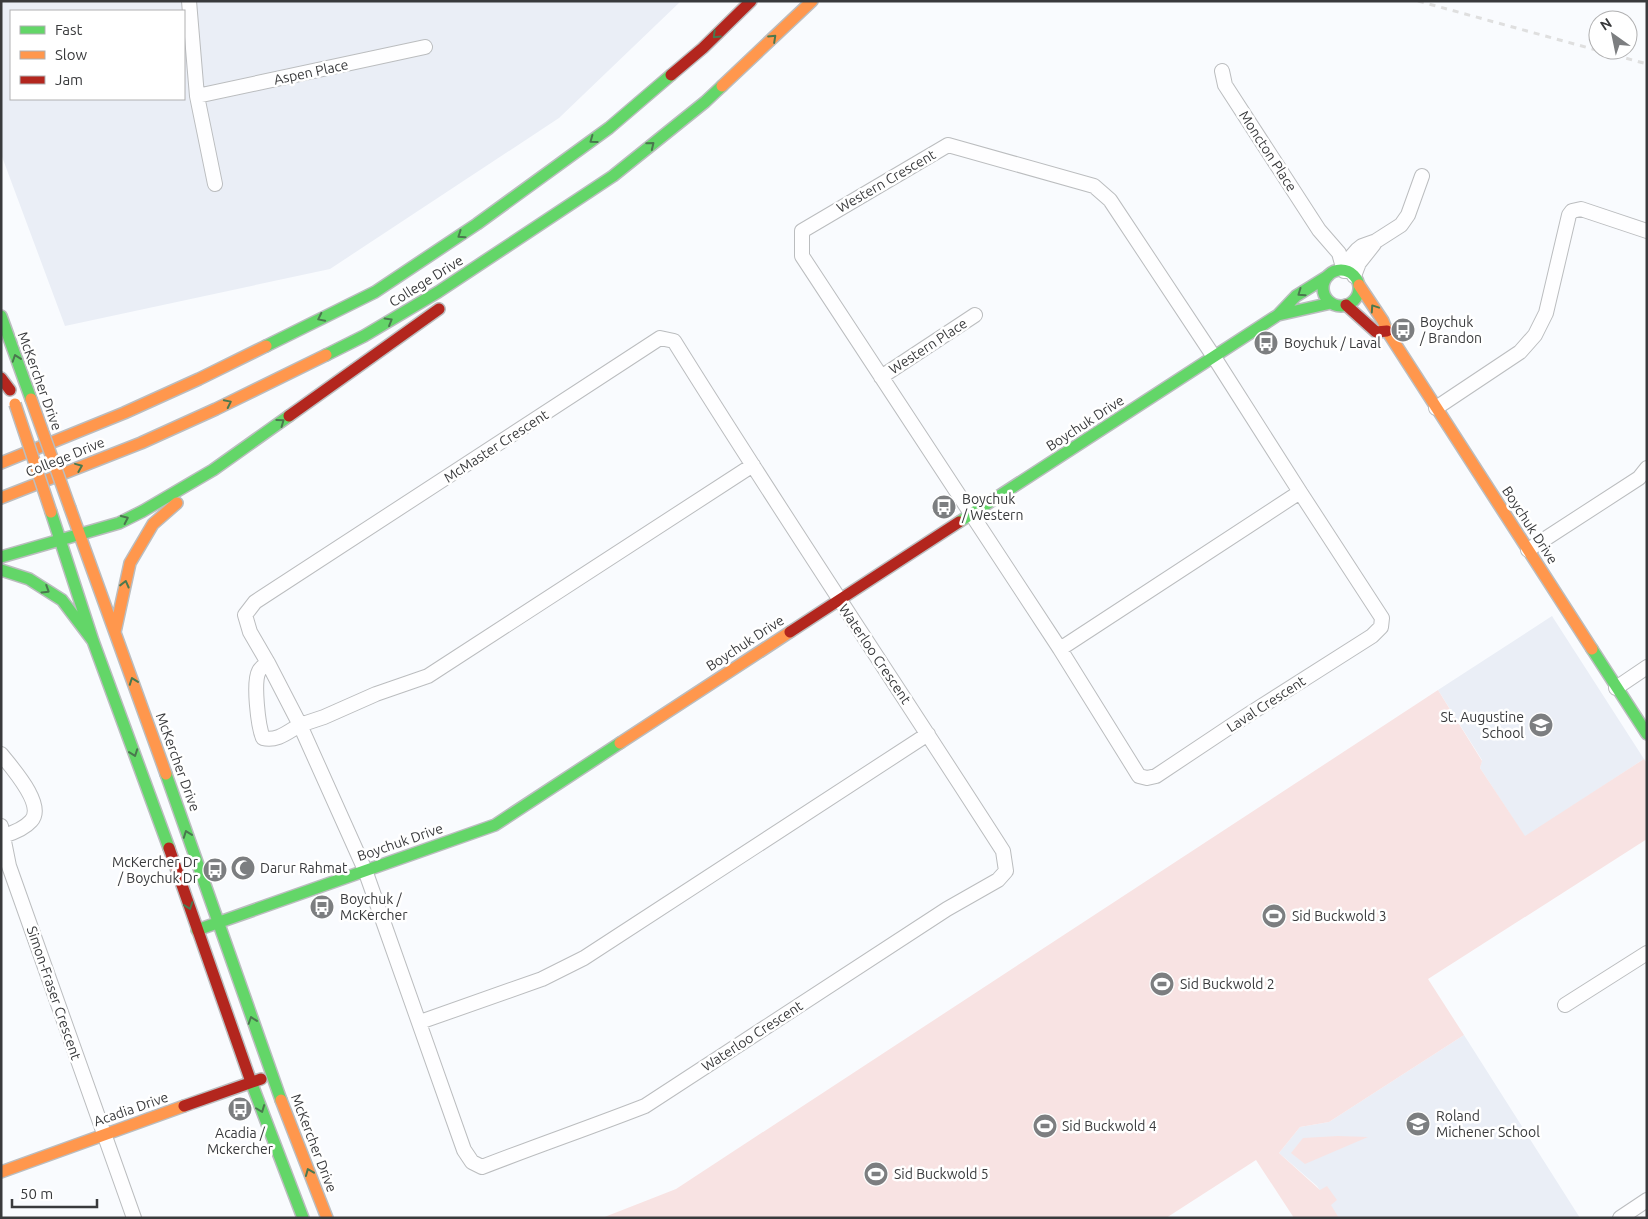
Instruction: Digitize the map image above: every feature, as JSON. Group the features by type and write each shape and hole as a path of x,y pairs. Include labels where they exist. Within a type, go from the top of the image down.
{"main road":[{"name":"College Drive","path":"1,463 124,413 207,375 383,286 477,224 609,128 703,48 752,1"},
{"name":"College Drive","path":"1,498 141,442 216,409 364,336 438,292 613,176 705,102 812,1"},
{"path":"504,262 613,176"},
{"path":"1344,275 1357,296 1351,303 1341,306 1331,303 1324,294 1323,289 1324,284 1344,275"},
{"name":"Boychuk Drive","path":"197,930 495,825 1278,315 1296,296 1344,275 1383,321 1387,331 1436,408 1647,734"},
{"path":"1,557 119,523 142,511 213,470 447,303"},
{"name":"Boychuk Drive","path":"1278,315 1331,303"},
{"path":"1346,306 1376,332 1387,331"},
{"name":"McKercher Drive","path":"1,316 195,854 271,1075 327,1218"},
{"path":"1,367 93,642 170,852 251,1083 303,1218"},
{"path":"1,378 10,390"},
{"path":"1,452 124,413"},
{"path":"115,632 130,563 153,524 213,470"},
{"path":"1,570 29,579 62,600 93,642"},
{"name":"Acadia Drive","path":"1,1172 271,1075"}],"street":[{"path":"189,1 197,96 215,184"},
{"name":"Aspen Place","path":"197,96 425,47"},
{"name":"Moncton Place","path":"1222,71 1225,85 1319,230 1339,253 1344,275"},
{"name":"Western Crescent","path":"971,515 802,256 802,231 948,145 1094,186 1110,200 1214,357"},
{"path":"1344,275 1358,263 1376,242 1401,225 1408,214 1422,176"},
{"path":"1436,408 1520,352 1535,335 1546,313 1569,215 1572,211 1580,209 1647,231"},
{"name":"Western Place","path":"881,377 975,315"},
{"name":"McMaster Crescent","path":"365,870 333,795 300,725 250,632 245,615 255,602 316,561 592,384 660,338 674,341 838,600"},
{"name":"Laval Crescent","path":"971,515 1060,650 1139,776 1147,778 1156,776 1372,636 1381,627 1382,618 1214,357"},
{"path":"268,663 260,670 256,678 259,729 263,738 270,740 300,725 324,717 376,694 428,676 753,465"},
{"path":"1528,550 1639,478 1647,468"},
{"path":"1060,650 1300,492"},
{"name":"Waterloo Crescent","path":"365,870 464,1150 472,1162 482,1167 645,1106 947,909 998,880 1006,871 1003,852 928,734 838,600"},
{"path":"1616,688 1647,668"},
{"path":"420,1022 542,979 584,958 928,734"},
{"name":"Simon-Fraser Crescent","path":"1,754 33,800 35,810 35,814 30,822 16,831 2,831 4,853 134,1218"},
{"path":"1565,1005 1647,953"},
{"path":"1620,1218 1647,1200"}],"shaded area":[{"path":"1,1 681,1 559,118 330,269 65,326 1,154"},
{"name":"St. Augustine School","path":"1552,616 1644,759 1525,837 1480,768 1482,760 1438,690"},
{"path":"1438,690 1482,761 1480,768 1525,836 1644,759 1647,763 1647,839 1428,979 1464,1035 1329,1122 1300,1127 1279,1153 1320,1190 1327,1186 1337,1200 1331,1205 1339,1218 1294,1218 1256,1160 1166,1218 602,1218 676,1189"},
{"name":"Roland Michener School","path":"1464,1035 1580,1218 1339,1218 1317,1186 1279,1153 1300,1127 1329,1122"},
{"path":"1368,1137 1305,1164 1291,1153 1303,1138"}],"railway":[{"path":"1418,1 1647,64"}],"traffic: fast":[{"path":"266,346 375,292 477,224 609,128 671,75"},
{"path":"326,355 364,336 438,292 613,176 705,102 722,86"},
{"path":"1341,270 1354,275 1359,288 1354,301 1341,306 1328,301 1323,288 1328,275 1341,270"},
{"path":"959,522 1278,315 1296,296 1328,276"},
{"path":"1278,315 1331,303"},
{"path":"1,316 31,399"},
{"path":"1,557 119,523 213,470 289,416"},
{"path":"51,512 93,641 169,848"},
{"path":"1,570 29,579 62,600 93,641"},
{"path":"1592,649 1647,734"},
{"path":"197,930 495,825 620,743"},
{"path":"166,774 281,1100"},
{"path":"250,1079 303,1218"}],"traffic: slow":[{"path":"722,86 812,1"},
{"path":"1359,285 1592,649"},
{"path":"1,463 124,413 266,346"},
{"path":"1,498 141,443 216,409 326,355"},
{"path":"31,399 70,508"},
{"path":"15,404 51,512"},
{"path":"115,632 130,563 153,524 177,503"},
{"path":"70,508 166,774"},
{"path":"620,743 790,632"},
{"path":"281,1100 327,1218"},
{"path":"1,1172 184,1106"}],"traffic: jam":[{"path":"671,75 703,48 751,1"},
{"path":"1346,305 1376,332 1387,331"},
{"path":"289,416 439,309"},
{"path":"1,378 10,390"},
{"path":"790,632 959,522"},
{"path":"169,848 250,1079"},
{"path":"184,1106 261,1079"}],"place":[{"name":"Boychuk / Brandon","path":"1403,330"},
{"name":"Boychuk / Laval","path":"1266,343"},
{"name":"Boychuk / Western","path":"944,507"},
{"name":"St. Augustine School","path":"1541,725"},
{"name":"Darur Rahmat","path":"243,868"},
{"name":"McKercher Dr / Boychuk Dr","path":"215,870"},
{"name":"Boychuk / McKercher","path":"322,907"},
{"name":"Sid Buckwold 3","path":"1274,916"},
{"name":"Sid Buckwold 2","path":"1162,984"},
{"name":"Acadia / Mckercher","path":"240,1109"},
{"name":"Roland Michener School","path":"1418,1124"},
{"name":"Sid Buckwold 4","path":"1045,1126"},
{"name":"Sid Buckwold 5","path":"876,1174"}]}
